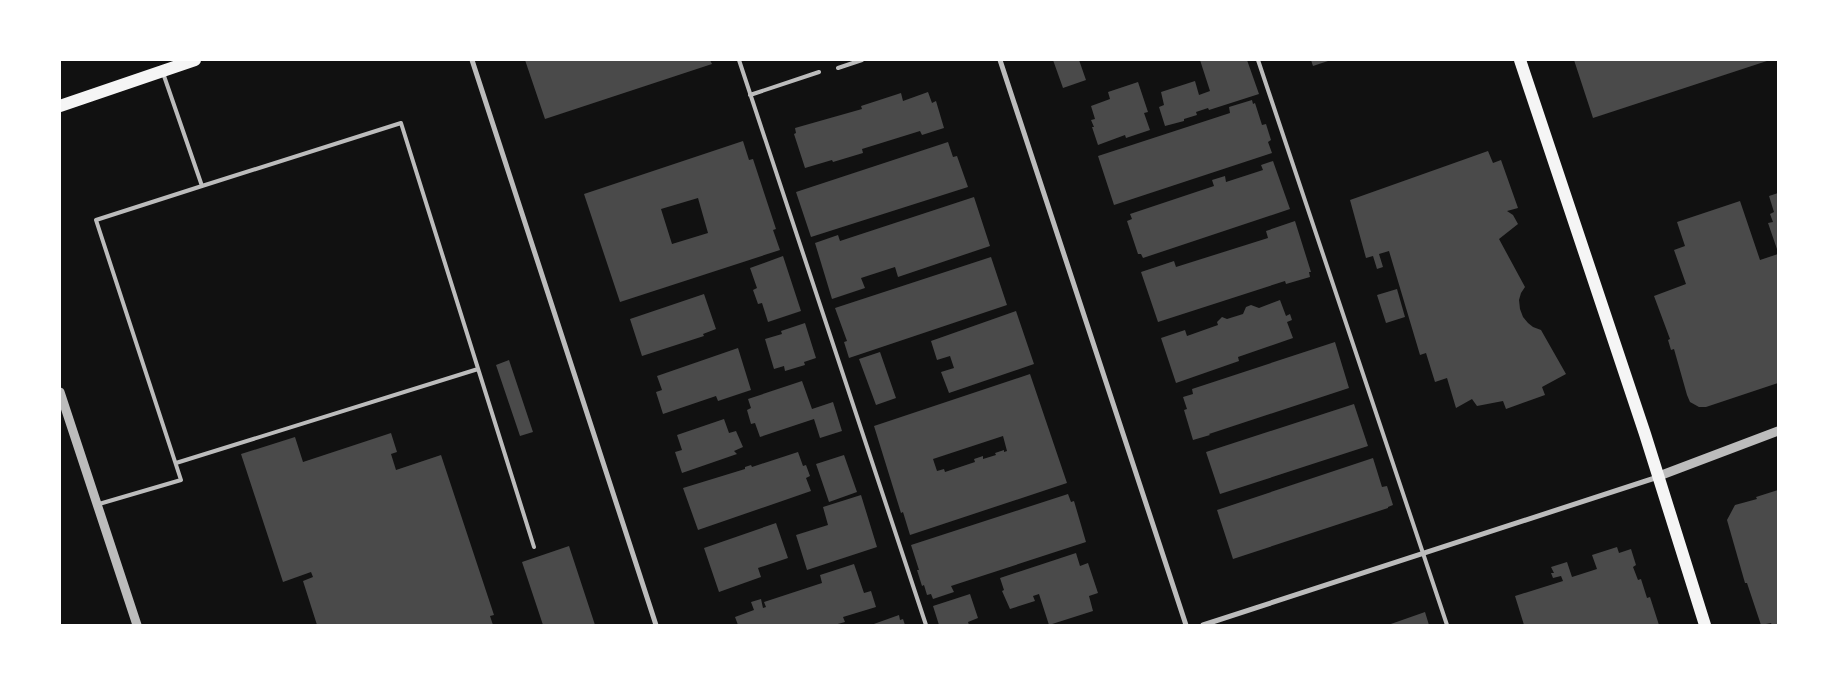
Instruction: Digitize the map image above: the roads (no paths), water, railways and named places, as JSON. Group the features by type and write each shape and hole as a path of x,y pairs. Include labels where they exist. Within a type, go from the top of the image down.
{"main road":[{"path":"60,106 195,60"},
{"path":"1520,60 1658,476 1705,625"}],"street":[{"path":"472,60 656,625"},
{"path":"1000,60 1186,625"},
{"path":"60,392 137,625"},
{"path":"1203,625 1658,476 1778,431"}],"lane":[{"path":"739,60 926,625"},
{"path":"838,68 862,60"},
{"path":"1258,60 1447,625"},
{"path":"163,71 202,186"},
{"path":"750,95 820,72"},
{"path":"96,504 181,480 96,220 401,123 534,547"},
{"path":"176,463 478,369"}]}
